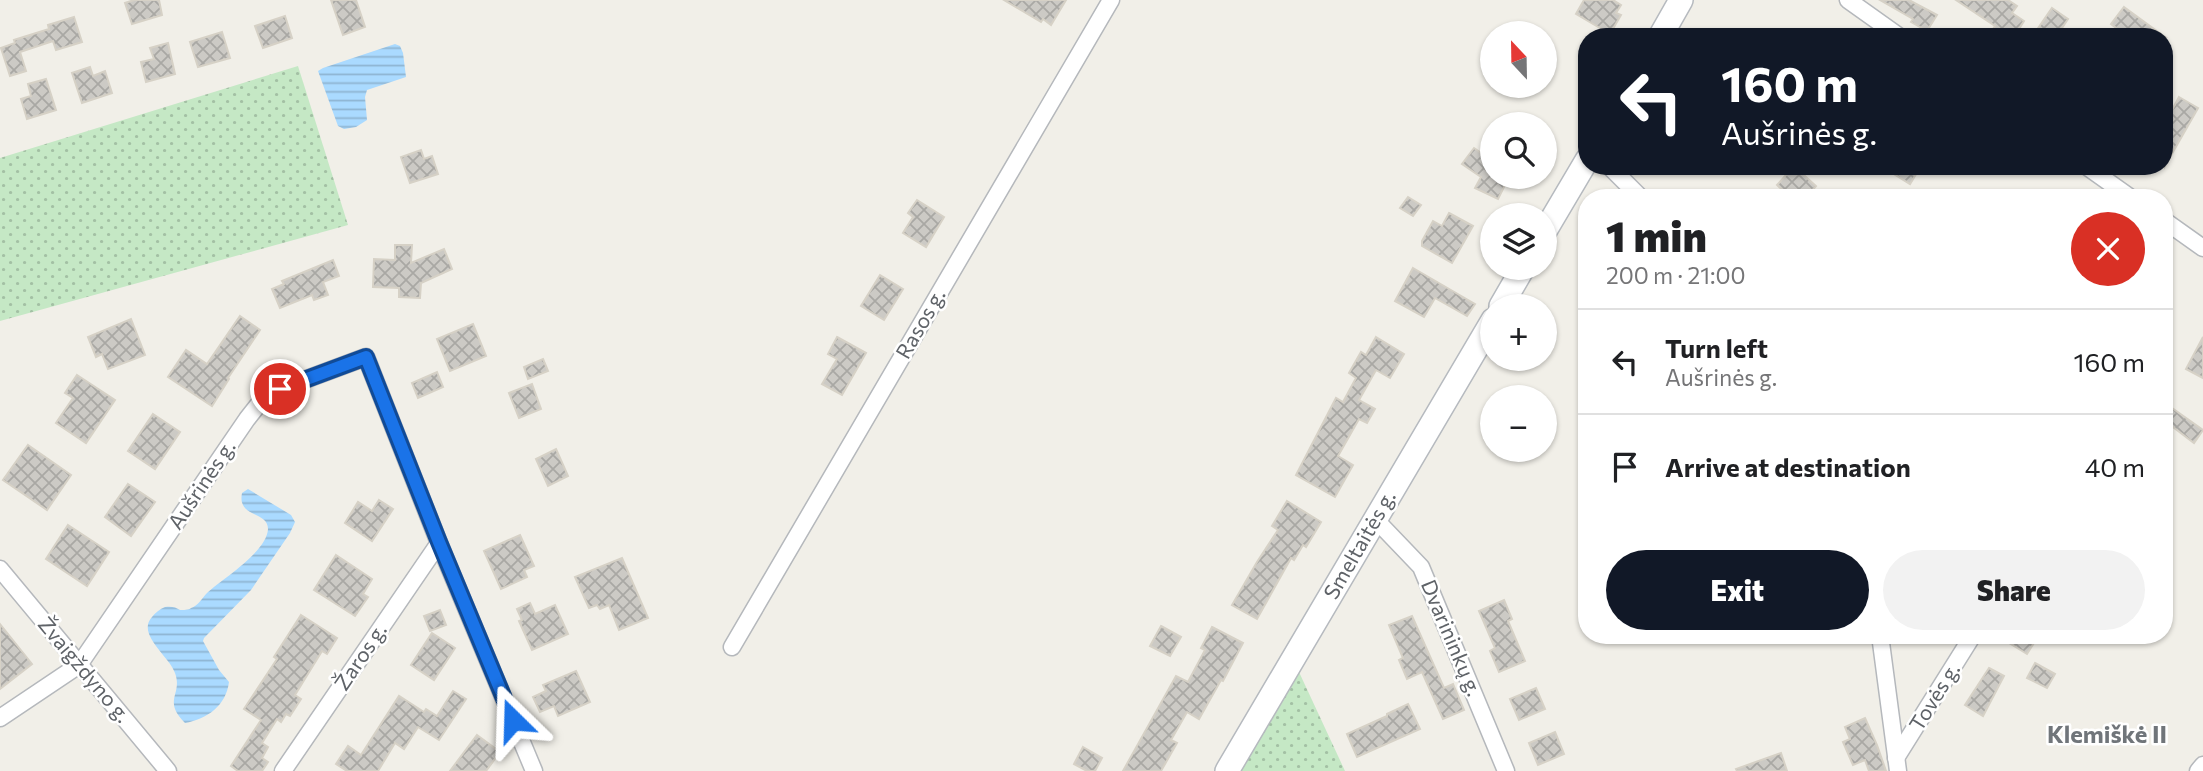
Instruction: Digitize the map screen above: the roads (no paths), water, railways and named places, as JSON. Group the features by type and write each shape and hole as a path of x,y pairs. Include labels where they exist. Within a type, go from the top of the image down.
{"main road":[{"path":"1665,28 1681,0"},
{"path":"1557,211 1578,175"},
{"name":"Smeltaitės g.","path":"1227,771 1480,342"}],"street":[{"name":"Rasos g.","path":"732,647 1111,0"},
{"path":"1848,0 1887,28"},
{"path":"1618,175 1632,189"},
{"path":"2099,175 2118,189"},
{"path":"2173,227 2203,248"},
{"name":"Aušrinės g.","path":"79,665 262,400 280,389 366,357 439,542"},
{"name":"Dvarininkų g.","path":"1375,519 1421,567 1506,771"},
{"path":"439,542 534,771"},
{"name":"Žaros g.","path":"283,771 439,542"},
{"name":"Žvaigždyno g.","path":"0,569 168,771"},
{"path":"1881,644 1897,765"},
{"name":"Tovės g.","path":"1897,765 1968,644"},
{"path":"0,718 79,665"},
{"path":"2198,771 2203,765"}],"water":[{"path":"395,44 400,46 403,53 406,77 367,90 367,120 356,127 344,129 338,126 318,71"},
{"path":"248,489 291,515 295,522 251,590 204,638 203,641 219,670 229,682 224,698 214,710 208,715 185,723 175,709 175,673 151,638 148,624 159,610 165,607 184,610 196,606 207,593 260,547 266,538 267,523 244,507 242,493"}],"district":[{"name":"Klemiškė II","path":"2107,735"}]}
